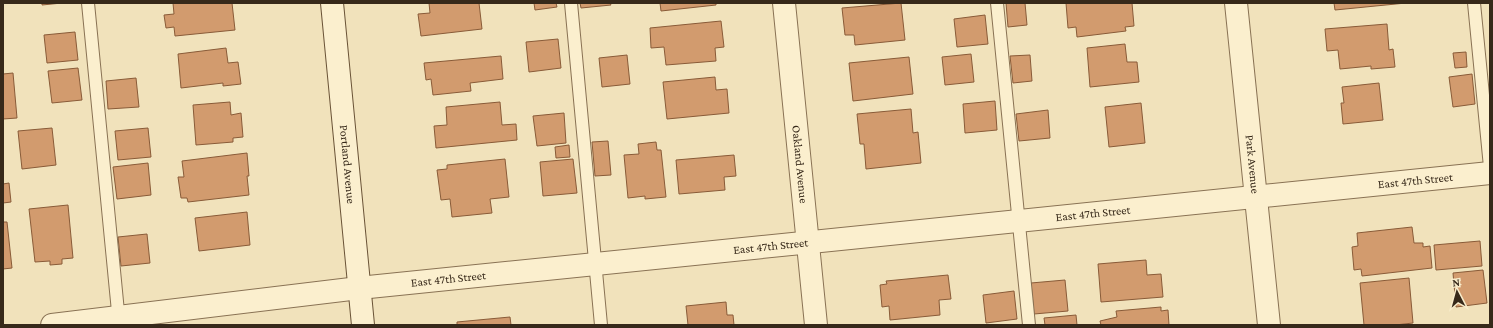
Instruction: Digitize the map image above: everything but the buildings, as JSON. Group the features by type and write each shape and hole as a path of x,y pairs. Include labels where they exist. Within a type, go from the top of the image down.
{"street":[{"name":"Portland Avenue","path":"332,3 363,325"},
{"name":"Oakland Avenue","path":"784,3 816,325"},
{"name":"Park Avenue","path":"1236,3 1269,325"},
{"name":"East 47th Street","path":"52,325 118,321 359,288 1490,173"}],"lane":[{"path":"88,3 118,321"},
{"path":"571,3 601,325"},
{"path":"997,3 1029,325"},
{"path":"1474,3 1490,167"}]}
